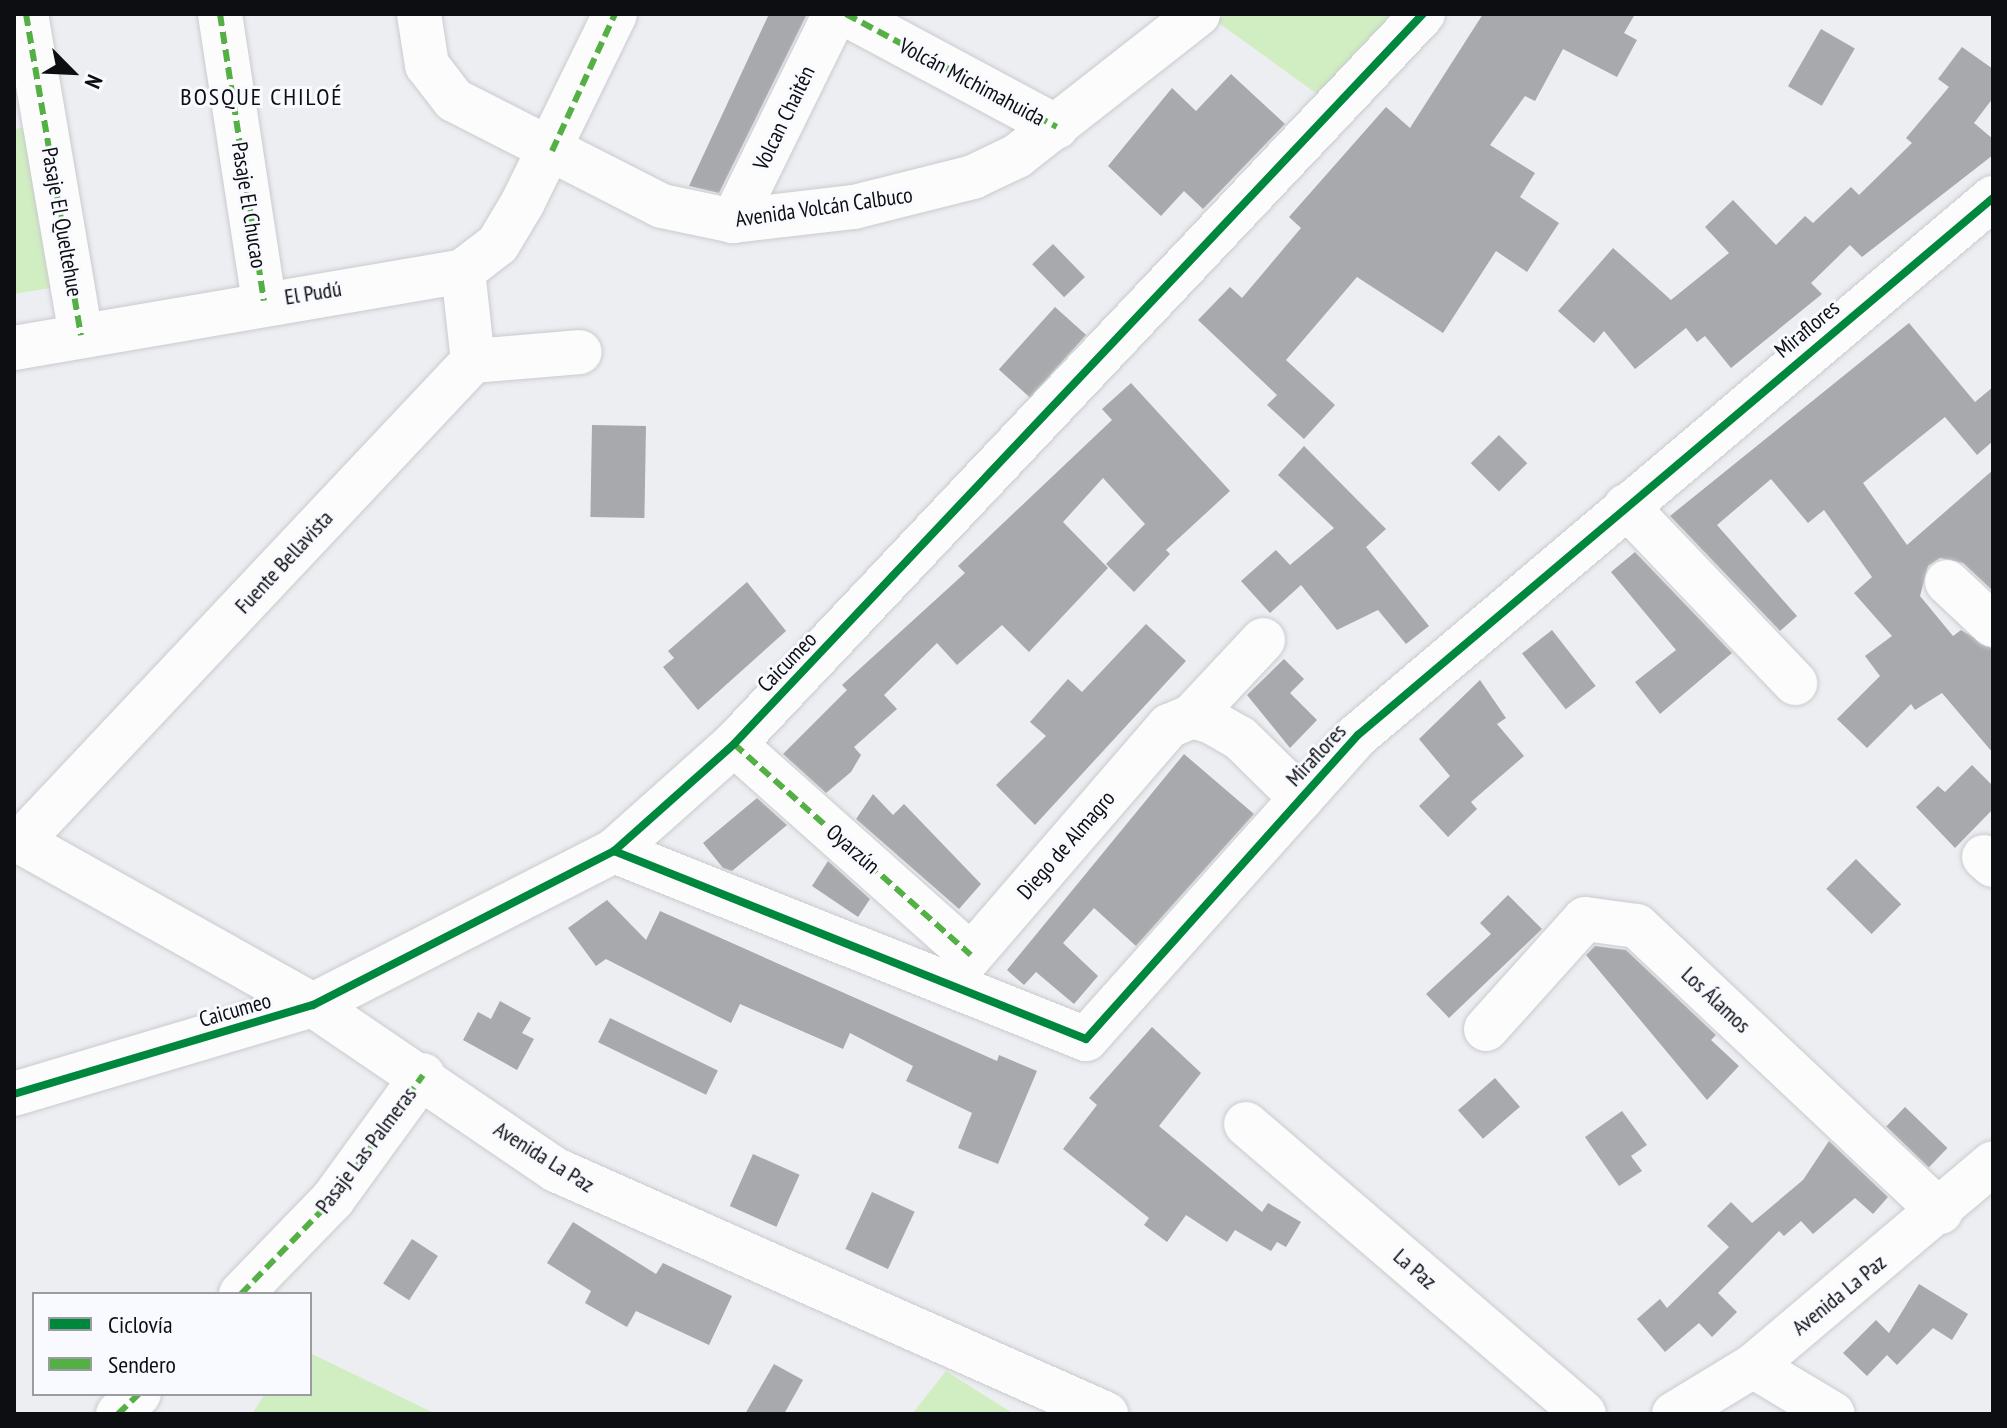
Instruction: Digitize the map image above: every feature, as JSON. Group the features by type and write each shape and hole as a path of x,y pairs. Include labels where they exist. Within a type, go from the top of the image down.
{"street":[{"name":"Pasaje El Queltehue","path":"26,14 81,335"},
{"name":"Pasaje El Chucao","path":"220,14 264,301"},
{"name":"Avenida Volcán Calbuco","path":"419,14 437,87 552,151 662,206 733,221 932,191 1017,156 1198,14"},
{"name":"El Pudú","path":"14,348 264,301 463,271 498,244 552,151 615,14"},
{"name":"Volcan Chaitén","path":"733,221 835,14"},
{"name":"Volcán Michimahuida","path":"846,14 1057,127"},
{"name":"Caicumeo","path":"14,1094 313,1005 614,851 734,744 1423,14"},
{"name":"Miraflores","path":"614,851 959,969 1086,1039 1358,735 1993,198"},
{"path":"463,271 473,361 580,352"},
{"name":"Fuente Bellavista","path":"18,839 473,361"},
{"path":"1626,506 1795,683"},
{"path":"1947,582 1993,625"},
{"name":"Diego de Almagro","path":"959,969 1169,726 1192,716 1263,640"},
{"path":"1192,716 1240,738 1301,798"},
{"name":"Oyarzún","path":"734,744 959,969"},
{"name":"Avenida La Paz","path":"18,839 313,1005 423,1075 556,1170 609,1197 1093,1411"},
{"name":"Los Álamos","path":"1486,1029 1585,919 1637,926 1941,1212"},
{"name":"Pasaje Las Palmeras","path":"243,1292 333,1199 423,1075"},
{"name":"La Paz","path":"1246,1124 1584,1414"},
{"name":"Avenida La Paz","path":"1674,1414 1753,1366 1941,1212 1993,1163"},
{"path":"1753,1366 1833,1414"},
{"path":"118,1414 137,1396"}],"green space":[{"path":"1228,14 1406,14 1327,101 1216,21"},
{"path":"30,127 56,287 14,294 14,129"},
{"path":"312,1354 436,1414 252,1414 264,1396 312,1396"},
{"path":"946,1371 1014,1414 912,1414"}],"building":[{"path":"769,14 807,14 719,193 689,186"},
{"path":"1483,14 1635,14 1624,33 1637,40 1617,77 1563,49 1535,101 1525,96 1490,145 1535,173 1520,197 1559,223 1527,272 1496,251 1443,333 1357,277 1286,360 1335,405 1304,439 1267,405 1277,395 1198,320 1230,287 1242,298 1301,228 1289,217 1386,107 1410,128"},
{"path":"1821,29 1855,48 1822,106 1788,86"},
{"path":"1962,47 1993,69 1993,98 1974,123 1993,139 1993,155 1862,257 1850,245 1811,283 1822,294 1731,368 1705,336 1697,342 1686,328 1635,369 1604,331 1594,343 1558,311 1613,248 1671,300 1729,253 1705,227 1733,200 1776,245 1805,216 1813,223 1851,187 1859,195 1912,143 1906,138 1949,87 1938,79"},
{"path":"1231,74 1285,124 1203,209 1184,191 1161,216 1108,166 1172,88 1196,111"},
{"path":"1053,244 1085,277 1064,297 1032,264"},
{"path":"1055,307 1086,335 1030,398 999,369"},
{"path":"1909,323 1975,402 1993,387 1993,441 1977,455 1945,417 1863,483 1907,545 1993,470 1993,591 1963,563 1940,558 1928,566 1920,596 1953,636 1961,630 1993,649 1993,753 1942,693 1915,710 1911,704 1867,748 1837,719 1880,676 1865,656 1892,636 1854,593 1872,577 1824,510 1808,523 1771,479 1717,525 1797,616 1780,631 1670,516"},
{"path":"1131,383 1230,491 1166,550 1170,554 1134,592 1106,564 1145,524 1103,478 1063,522 1108,568 1029,652 1002,625 957,665 937,643 884,695 897,709 854,747 861,755 851,772 826,793 783,754 847,690 842,685 965,573 958,566 1112,420 1102,409"},
{"path":"592,425 646,426 644,518 590,517"},
{"path":"1499,435 1527,463 1499,492 1471,463"},
{"path":"1304,446 1386,529 1366,547 1429,626 1406,644 1378,610 1337,630 1301,585 1270,613 1241,581 1276,550 1290,565 1334,528 1278,475"},
{"path":"1635,552 1732,653 1660,714 1635,682 1676,650 1611,572"},
{"path":"747,582 786,631 698,710 663,667 674,658 668,651"},
{"path":"1146,624 1186,661 1035,825 996,785 1046,736 1030,722 1068,679 1082,692"},
{"path":"1552,630 1596,686 1566,709 1522,653"},
{"path":"1284,659 1304,679 1290,693 1317,720 1290,748 1247,695"},
{"path":"1480,680 1506,718 1497,724 1524,756 1471,802 1477,809 1448,837 1419,806 1450,776 1419,739"},
{"path":"1184,754 1254,814 1136,946 1094,908 1063,943 1098,976 1074,1004 1036,972 1024,985 1007,970"},
{"path":"1972,765 1993,786 1993,809 1955,848 1916,807 1938,786 1945,792"},
{"path":"873,794 893,815 904,804 981,884 959,909 856,819"},
{"path":"757,798 787,825 732,871 723,868 703,843"},
{"path":"1856,859 1901,904 1872,934 1826,889"},
{"path":"828,861 870,899 858,917 812,886"},
{"path":"1508,895 1542,929 1449,1018 1426,994 1491,934 1480,923"},
{"path":"607,900 646,940 660,911 997,1061 999,1055 1037,1071 998,1164 958,1148 972,1113 906,1081 913,1066 850,1033 843,1049 740,1004 731,1023 606,959 596,966 568,928"},
{"path":"1595,946 1626,950 1716,1035 1711,1040 1739,1066 1707,1100 1586,955"},
{"path":"500,1001 531,1018 522,1033 534,1039 517,1070 463,1040 478,1012 491,1019"},
{"path":"610,1018 718,1071 706,1095 598,1042"},
{"path":"1152,1027 1201,1073 1159,1126 1262,1212 1268,1203 1301,1222 1286,1247 1277,1242 1271,1251 1235,1230 1227,1242 1186,1215 1167,1242 1144,1225 1149,1218 1063,1149 1097,1105 1089,1098"},
{"path":"1495,1078 1520,1107 1483,1139 1458,1110"},
{"path":"1905,1107 1947,1148 1929,1167 1886,1126"},
{"path":"1622,1111 1647,1145 1631,1156 1642,1171 1619,1186 1585,1137"},
{"path":"1829,1141 1888,1197 1873,1214 1855,1198 1813,1234 1801,1221 1784,1236 1779,1231 1718,1293 1737,1312 1712,1337 1699,1323 1665,1352 1637,1319 1660,1299 1667,1308 1729,1247 1707,1226 1731,1202 1752,1223 1803,1180"},
{"path":"753,1154 800,1175 776,1227 730,1206"},
{"path":"872,1192 915,1212 888,1269 845,1249"},
{"path":"573,1222 656,1274 663,1263 732,1296 709,1345 636,1311 627,1327 585,1303 591,1291 547,1263"},
{"path":"412,1239 438,1256 409,1300 383,1283"},
{"path":"1919,1284 1968,1314 1952,1340 1933,1328 1897,1365 1887,1355 1867,1376 1843,1353 1876,1320 1889,1333"},
{"path":"774,1364 803,1380 784,1414 745,1414"}],"marked path":[{"path":"26,14 81,335"},
{"path":"220,14 264,301"},
{"path":"552,151 615,14"},
{"path":"846,14 1057,127"},
{"path":"734,744 971,955"},
{"path":"243,1292 333,1199 423,1075"},
{"path":"118,1414 137,1396"}],"cycle path":[{"path":"14,1094 313,1005 614,851 734,744 1423,14"},
{"path":"614,851 1086,1039 1358,735 1993,198"}],"district":[{"name":"BOSQUE CHILOÉ","path":"262,97"}]}
